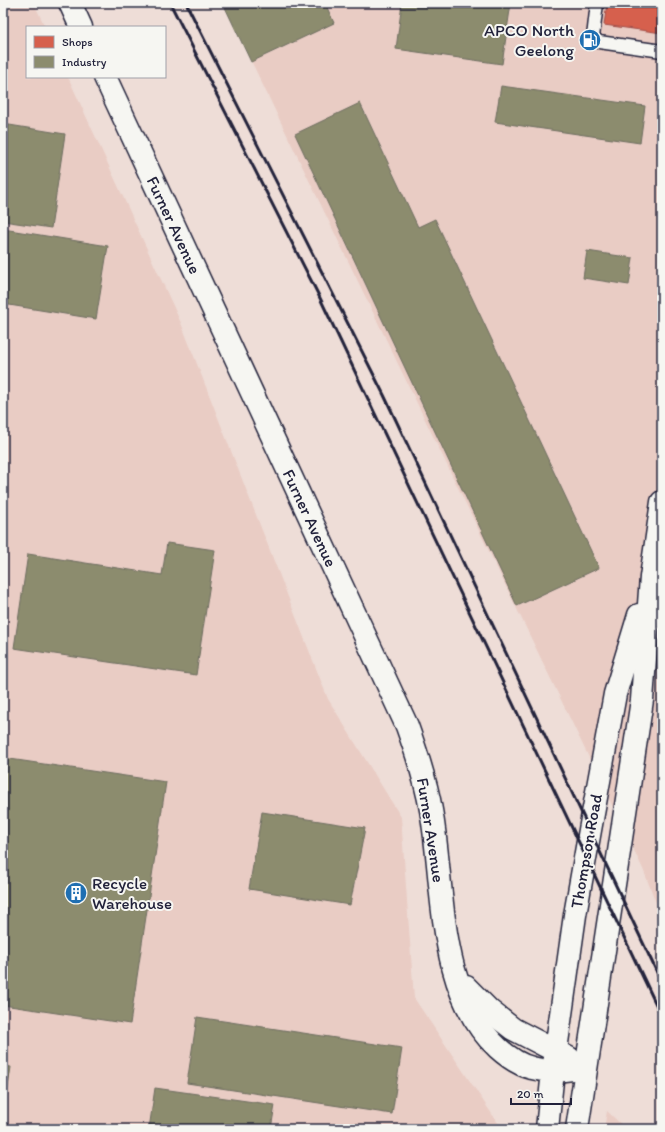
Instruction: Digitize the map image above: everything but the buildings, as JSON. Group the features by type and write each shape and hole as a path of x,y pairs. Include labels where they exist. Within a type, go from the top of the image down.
{"main road":[{"path":"70,3 81,26"},
{"name":"Furner Avenue","path":"105,78 407,726 420,764 432,810 444,918 457,978 506,1024 529,1039 554,1061"},
{"name":"Thompson Road","path":"577,1129 642,700 651,577 662,502"},
{"name":"Thompson Road","path":"547,1129 554,1061 575,915 615,694 651,577"},
{"path":"554,1061 586,1067"}],"lane":[{"path":"598,3 593,37 599,42 662,51"}],"shaded area":[{"path":"3,3 34,3 45,26 26,26 26,78 68,78 181,323 328,699 401,817 414,998 502,1129 3,1129"},
{"path":"223,3 662,3 662,918 643,869"},
{"path":"607,1111 626,1129 604,1129"}],"railway":[{"path":"170,3 319,296 662,1017"},
{"path":"186,3 384,395 662,983"}],"place":[{"name":"APCO North Geelong","path":"590,40"},
{"name":"Recycle Warehouse","path":"76,893"}]}
